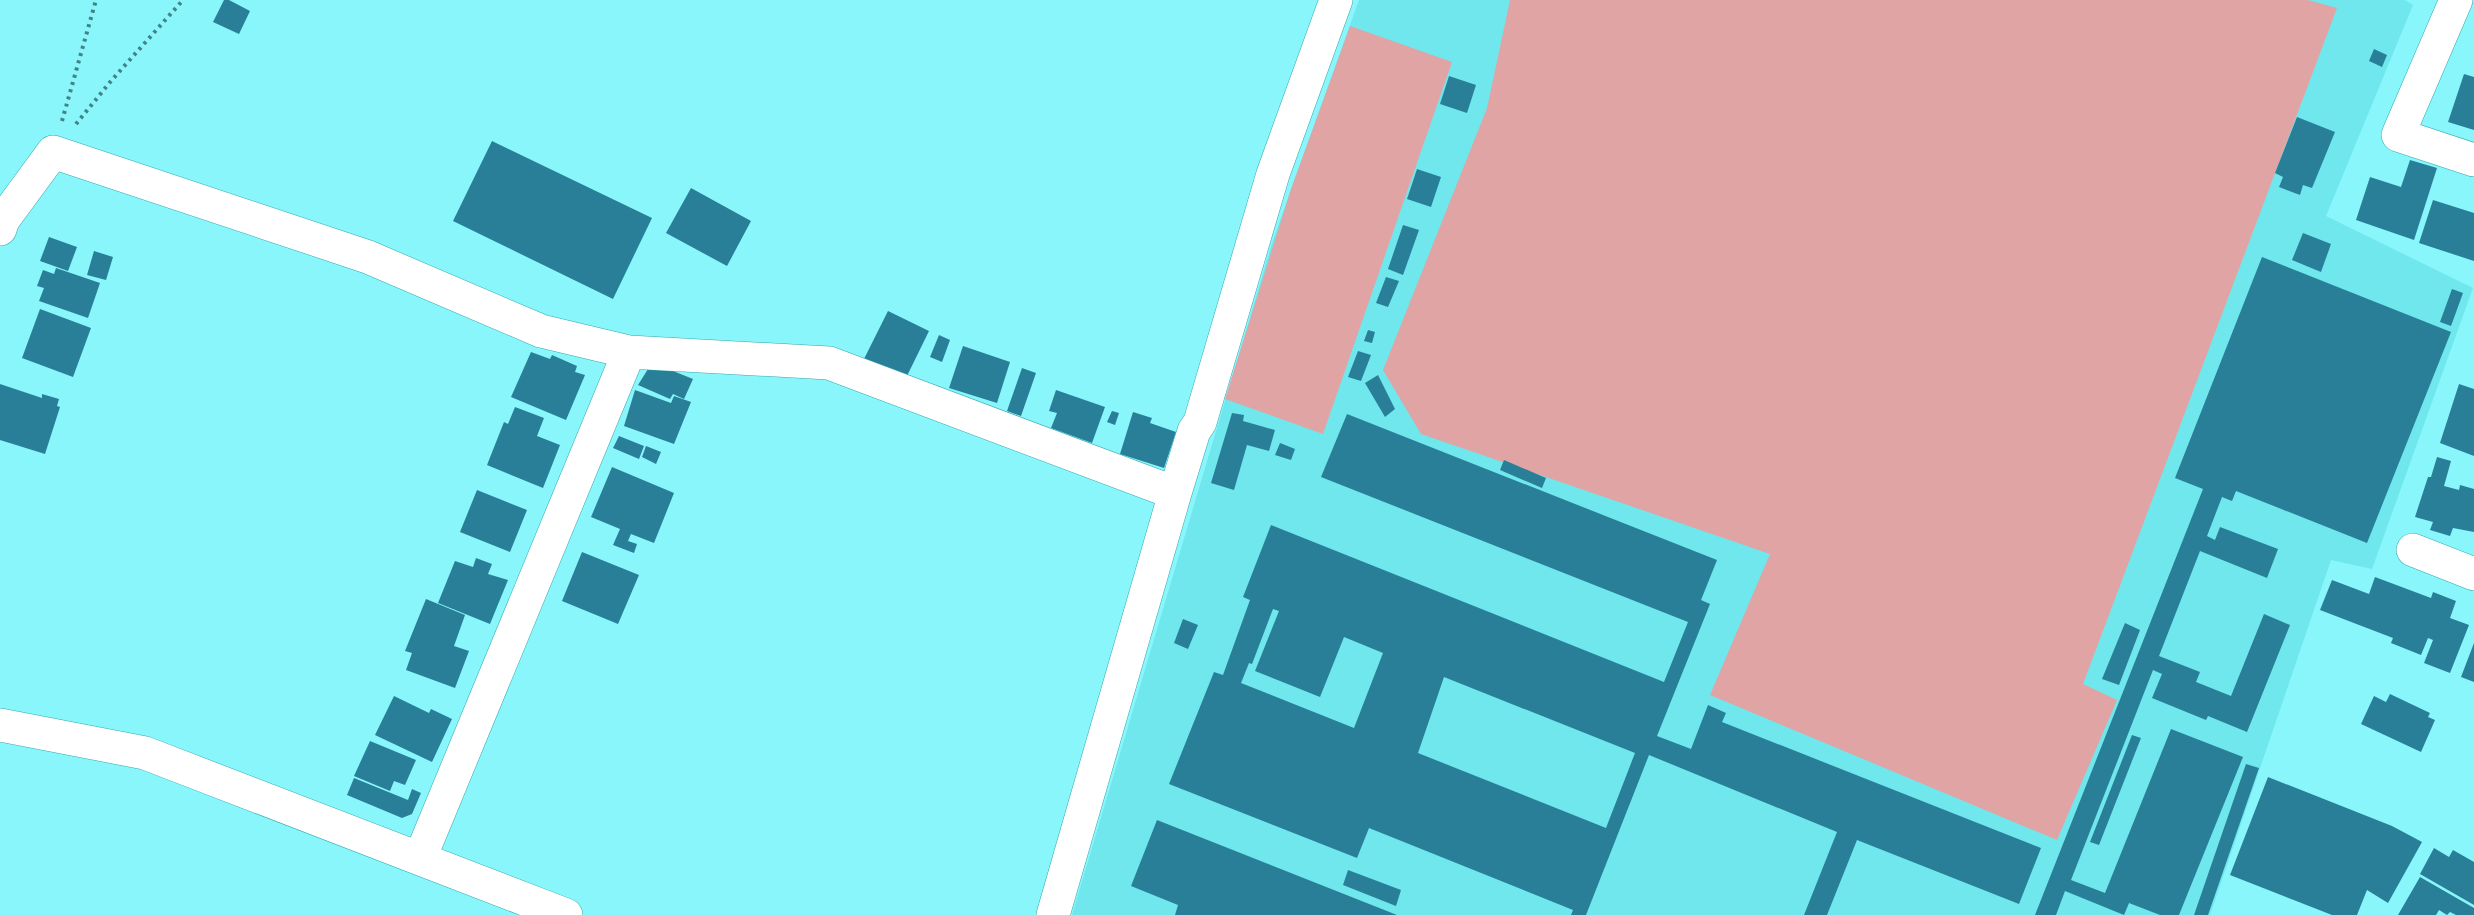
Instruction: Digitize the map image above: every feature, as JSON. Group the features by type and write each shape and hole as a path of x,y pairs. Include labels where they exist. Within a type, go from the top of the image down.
{"street":[{"path":"1053,915 1175,493 1194,431 1200,422 1273,174 1336,0"},
{"path":"2456,0 2398,135 2474,160"},
{"path":"0,229 3,220 53,152 368,257 541,331 629,352 830,363 1175,493"},
{"path":"420,858 629,352"},
{"path":"2413,550 2474,574"},
{"path":"0,725 146,753 566,915"}],"path":[{"path":"53,152 96,0"},
{"path":"53,152 111,81 183,0"}],"shaded area":[{"path":"1359,0 2405,0 2413,5 2326,216 2473,288 2372,569 2331,560 2210,915 1072,915 1272,243"},
{"path":"1510,0 2308,0 2337,8 2083,684 2117,700 2057,840 1710,695 1770,554 1421,434 1383,370 1487,108"},
{"path":"1350,26 1452,62 1323,434 1225,399 1291,189"}],"building":[{"path":"224,0 229,0 250,11 239,34 213,22"},
{"path":"2374,49 2387,55 2382,67 2369,61"},
{"path":"2464,74 2474,77 2474,130 2448,122"},
{"path":"1449,76 1476,85 1467,113 1440,104"},
{"path":"2297,117 2335,132 2312,188 2303,185 2300,195 2279,187 2283,177 2275,173"},
{"path":"492,141 652,218 613,299 453,221"},
{"path":"2410,160 2437,168 2414,240 2356,220 2370,177 2401,187"},
{"path":"1417,169 1441,177 1431,207 1407,199"},
{"path":"691,188 751,221 727,266 666,233"},
{"path":"2433,200 2474,213 2474,261 2419,243"},
{"path":"1403,225 1419,230 1403,275 1388,269"},
{"path":"2303,233 2331,244 2321,272 2292,260"},
{"path":"49,237 77,247 68,271 40,261"},
{"path":"94,251 113,257 106,280 87,275"},
{"path":"2262,257 2451,332 2367,543 2236,491 2232,501 2222,497 2207,536 2215,540 2220,527 2278,549 2267,578 2200,551 2159,656 2200,672 2196,682 2231,696 2264,614 2290,625 2247,732 2208,716 2206,720 2152,698 2162,674 2153,670 2071,880 2105,893 2171,729 2243,757 2179,915 2160,915 2129,903 2124,915 2065,891 2056,915 2035,915 2203,489 2175,478"},
{"path":"56,268 100,283 88,318 39,301 44,288 37,286 43,270 54,274"},
{"path":"1386,277 1399,281 1388,307 1376,303"},
{"path":"2452,289 2463,293 2451,326 2440,322"},
{"path":"40,309 91,328 73,377 22,358"},
{"path":"888,311 929,331 905,380 864,359"},
{"path":"1368,330 1375,332 1372,343 1364,341"},
{"path":"939,335 950,340 942,362 930,357"},
{"path":"963,346 1010,362 997,403 949,388"},
{"path":"1358,351 1371,355 1361,381 1348,377"},
{"path":"531,352 550,359 552,355 577,366 575,372 585,375 566,420 511,397"},
{"path":"658,365 693,379 684,399 673,394 670,399 638,385 648,369"},
{"path":"1022,368 1036,373 1021,416 1007,411"},
{"path":"1378,375 1395,409 1385,417 1365,383"},
{"path":"0,384 42,398 42,394 59,399 57,406 60,407 45,454 0,440"},
{"path":"2459,384 2474,389 2474,456 2440,443"},
{"path":"635,390 671,403 674,396 691,402 674,444 624,426"},
{"path":"1056,390 1105,407 1092,443 1051,428 1057,413 1049,411"},
{"path":"515,407 544,418 537,436 560,445 543,488 487,465 504,422 508,424"},
{"path":"1112,411 1119,413 1115,425 1107,422"},
{"path":"1133,412 1152,418 1150,423 1176,432 1164,468 1120,454"},
{"path":"1232,413 1244,415 1243,421 1275,430 1269,451 1247,445 1234,490 1211,483"},
{"path":"1347,414 1717,560 1701,600 1710,604 1657,736 1691,749 1708,705 1726,713 1722,722 2041,848 2019,904 1857,840 1827,915 1804,915 1837,832 1649,755 1586,915 1571,915 1573,910 1369,828 1357,858 1169,784 1214,672 1223,675 1250,600 1243,597 1271,525 1664,682 1688,622 1321,477","holes":["1273,609 1279,611 1255,671 1320,697 1344,637 1383,653 1354,728 1241,683 1249,663 1252,664","1444,677 1635,753 1606,828 1418,753"]},
{"path":"619,436 644,446 639,459 613,448"},
{"path":"1280,443 1295,449 1291,460 1275,455"},
{"path":"646,446 661,452 656,464 642,457"},
{"path":"2437,457 2451,461 2444,486 2459,490 2460,485 2474,489 2474,532 2453,528 2450,536 2430,530 2433,522 2415,517"},
{"path":"1504,460 1546,478 1542,488 1500,470"},
{"path":"612,467 674,493 654,543 631,534 628,541 637,544 634,553 613,545 620,529 591,517"},
{"path":"477,490 527,510 510,552 460,532"},
{"path":"582,552 639,575 618,624 562,601"},
{"path":"476,558 492,564 488,574 508,580 490,624 438,603 455,561 473,567"},
{"path":"2375,577 2431,598 2433,592 2456,601 2450,618 2469,625 2450,673 2424,663 2433,640 2428,638 2421,655 2391,643 2393,638 2320,610 2332,580 2369,594"},
{"path":"426,599 465,615 454,646 469,651 455,688 406,670 412,653 405,651"},
{"path":"1183,619 1198,625 1188,649 1174,643"},
{"path":"2125,623 2140,630 2119,685 2102,679"},
{"path":"2474,643 2474,682 2461,677"},
{"path":"2390,694 2430,713 2428,717 2435,720 2421,752 2361,724 2374,696 2386,702"},
{"path":"394,696 429,713 431,709 452,719 432,762 375,735"},
{"path":"2132,735 2141,738 2099,845 2090,842"},
{"path":"370,741 416,760 405,785 394,781 390,791 354,776"},
{"path":"2246,764 2259,768 2208,915 2194,915"},
{"path":"2268,777 2392,826 2422,842 2388,903 2367,890 2357,915 2332,915 2230,875"},
{"path":"354,778 408,800 412,789 421,793 412,814 402,818 347,795"},
{"path":"1157,820 1397,915 1175,915 1178,905 1131,886"},
{"path":"2434,848 2449,857 2453,850 2474,862 2474,905 2420,874"},
{"path":"1348,870 1401,890 1396,906 1343,885"},
{"path":"2420,877 2474,908 2474,915 2456,915 2450,912 2447,915 2439,910 2436,915 2398,915"}]}
